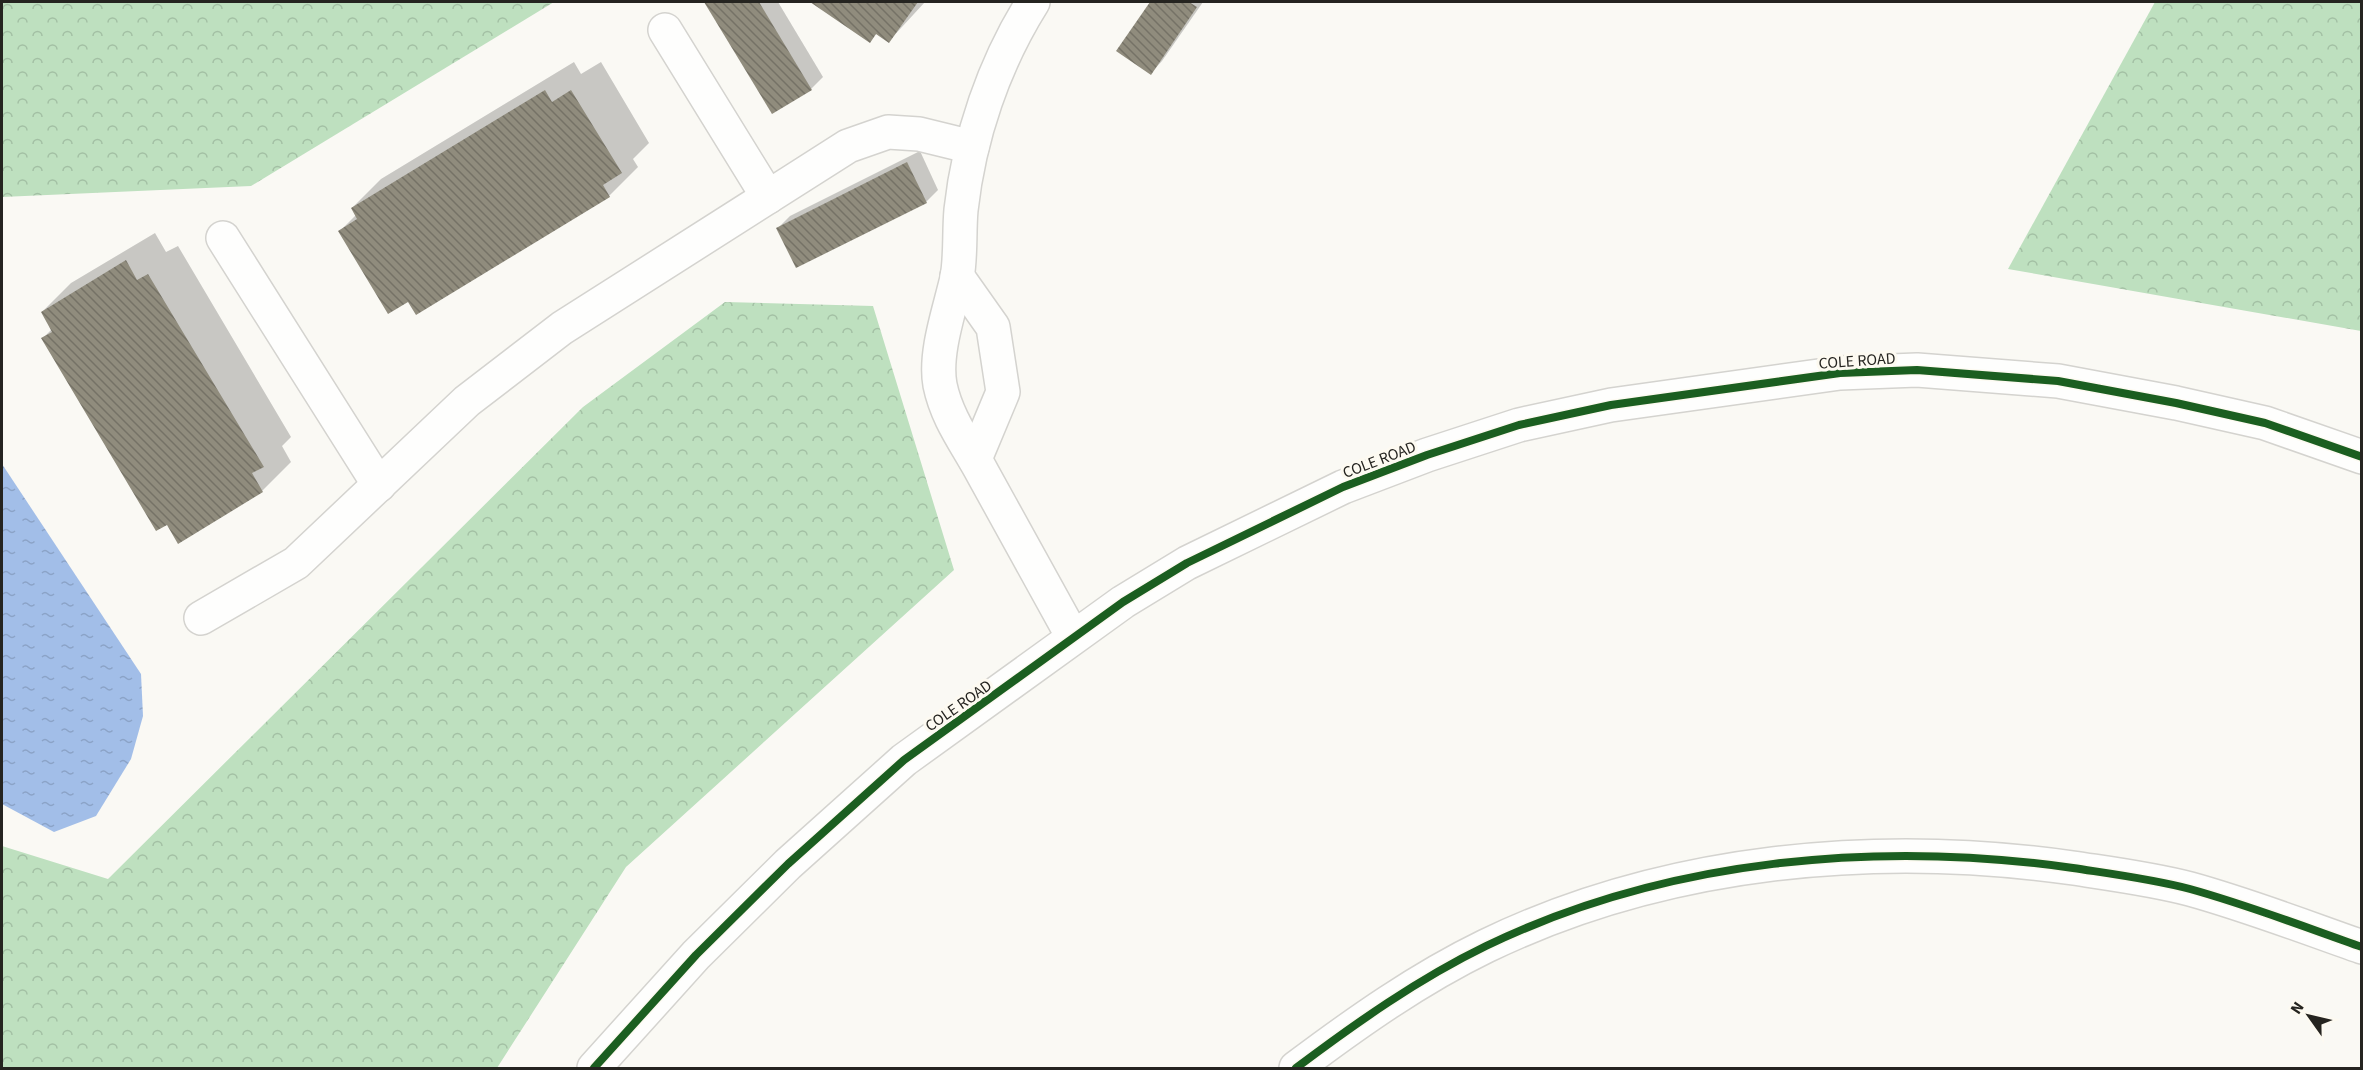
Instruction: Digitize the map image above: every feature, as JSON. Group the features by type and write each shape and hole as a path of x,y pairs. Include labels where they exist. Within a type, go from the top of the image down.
{"street":[{"path":"1033,2 1022,19 985,102 972,147 961,210 957,276 943,327 940,383 953,424 975,459 1073,637"},
{"path":"665,30 768,197"},
{"path":"201,618 296,563 467,401 562,328 848,146 888,132 919,134 972,147"},
{"path":"224,238 379,485"},
{"path":"957,276 993,327 1003,392 975,459"},
{"name":"COLE ROAD","path":"594,1068 696,955 788,864 904,760 1123,602 1187,562 1343,487 1427,455 1519,425 1611,405 1817,376 1917,370 2058,381 2265,423 2361,457"},
{"path":"1296,1068 1359,1021 1431,975 1487,946 1572,910 1673,883 1773,864 1872,856 1957,856 2118,874 2189,889 2361,947"}],"green space":[{"path":"2,2 554,2 251,186 2,197"},
{"path":"2155,2 2361,2 2361,331 2008,269"},
{"path":"725,302 873,306 954,570 626,867 497,1068 2,1068 2,846 108,879 583,407"}],"water":[{"path":"2,464 141,674 143,716 131,759 96,816 54,832 2,804"}],"building":[{"path":"704,2 759,2 812,90 772,114"},
{"path":"810,2 918,2 889,43 876,34 870,43"},
{"path":"1150,2 1189,2 1197,7 1151,75 1116,51"},
{"path":"545,90 552,102 571,90 622,173 603,185 610,197 416,315 408,302 388,314 338,231 357,219 351,208"},
{"path":"907,162 927,203 796,268 776,228"},
{"path":"126,260 137,280 148,274 264,467 252,473 263,492 178,544 167,525 156,531 41,338 52,332 41,312"}],"cycle path":[{"path":"594,1068 696,955 788,864 904,760 1123,602 1187,563 1343,487 1427,455 1519,425 1611,405 1840,373 1917,370 2058,381 2176,403 2265,423 2362,457"},
{"path":"1296,1068 1412,987 1486,946 1555,917 1626,893 1699,876 1774,864 1849,857 1924,856 1999,860 2073,868 2190,889 2255,909 2362,947"}]}
